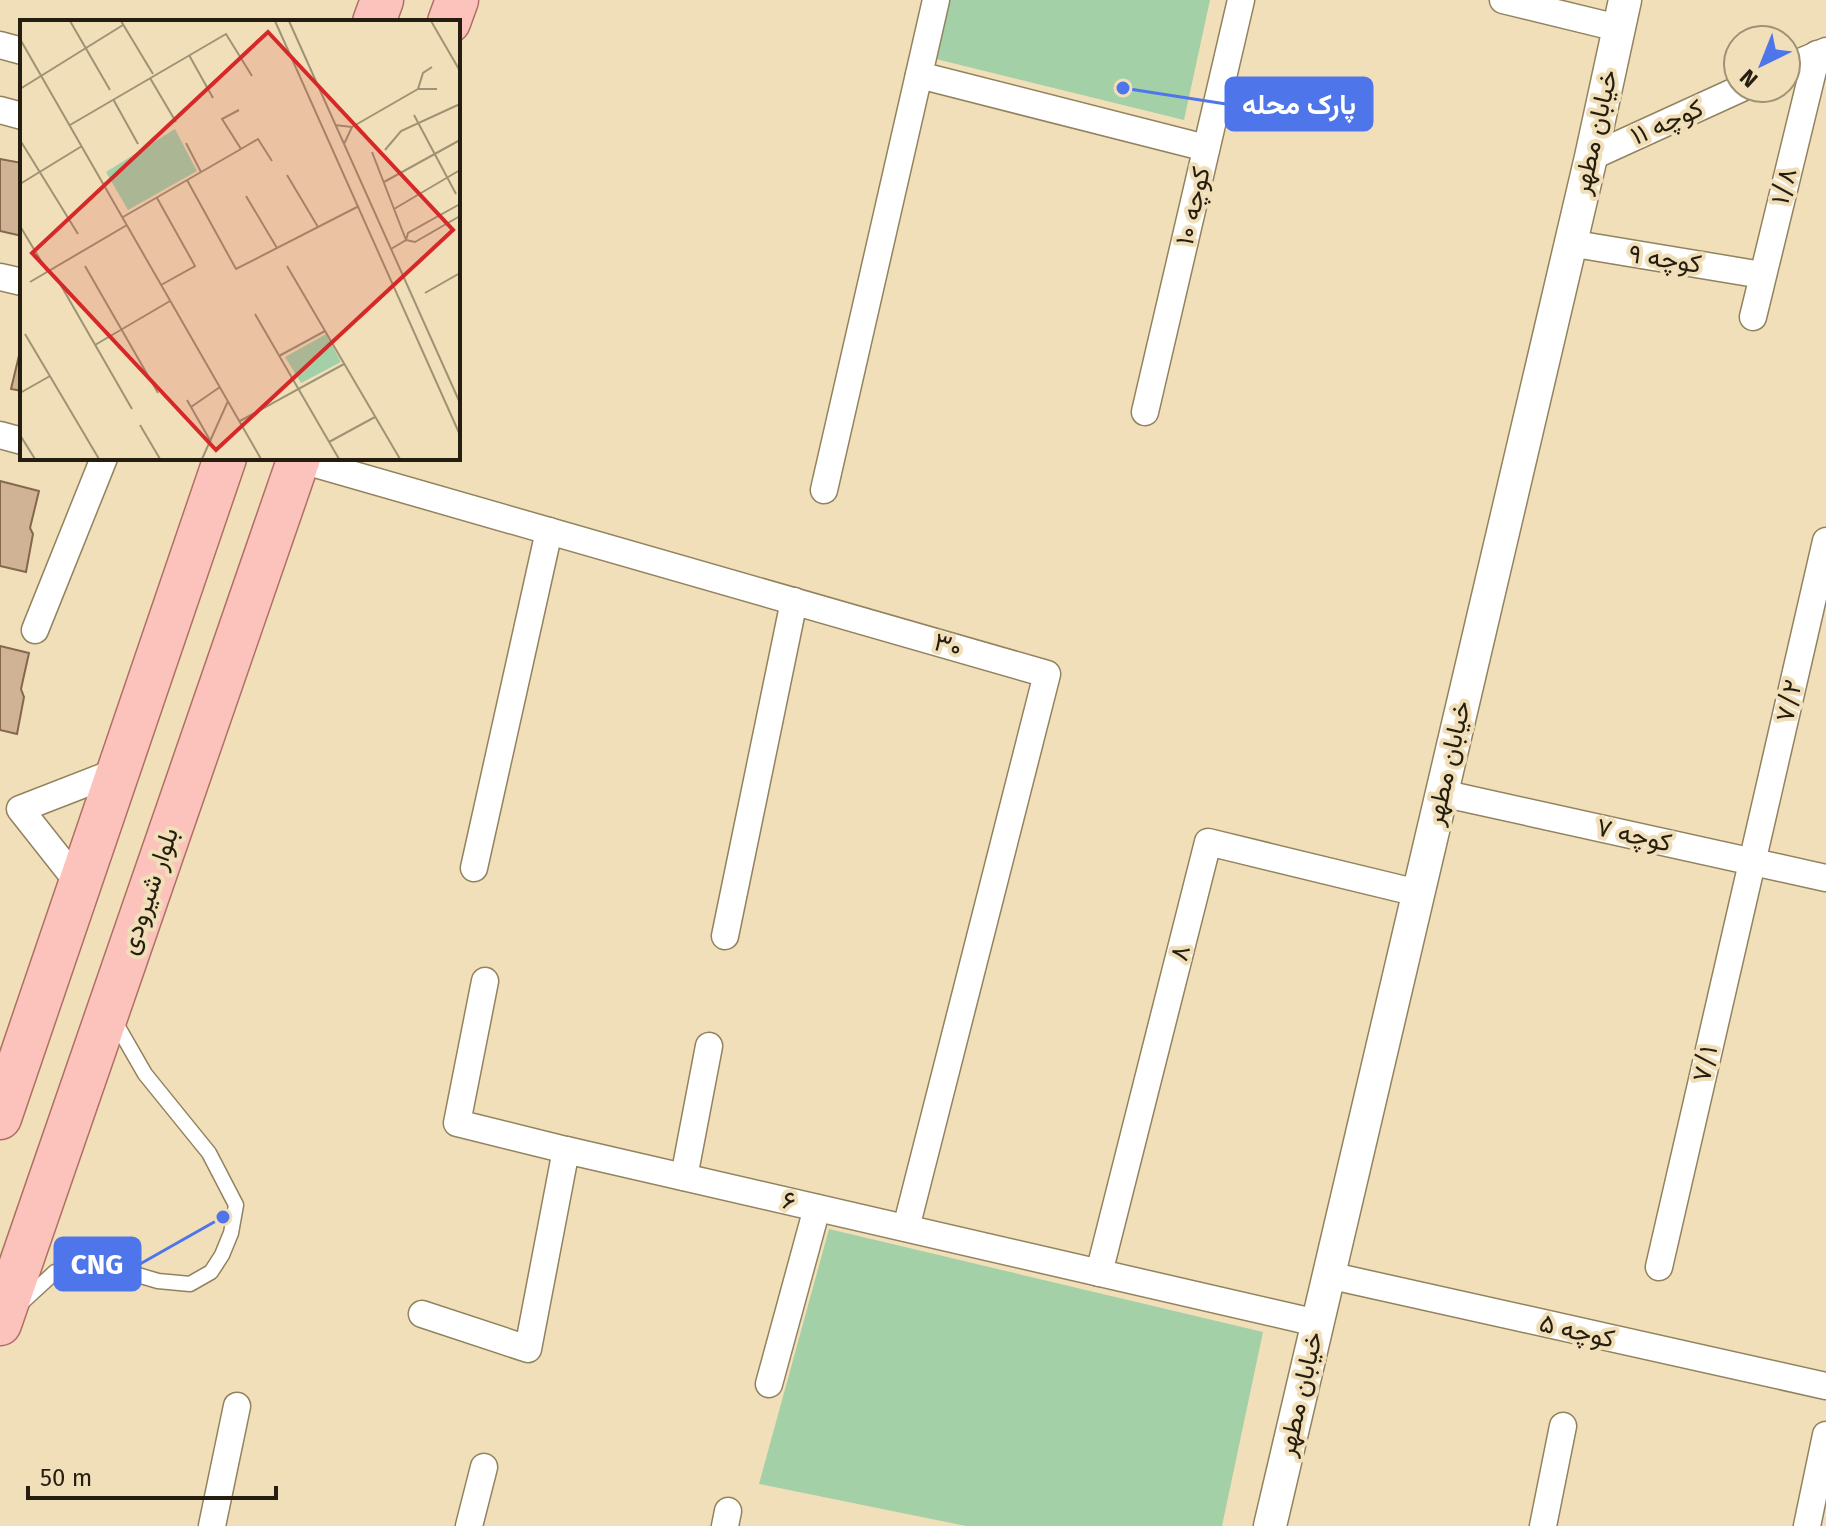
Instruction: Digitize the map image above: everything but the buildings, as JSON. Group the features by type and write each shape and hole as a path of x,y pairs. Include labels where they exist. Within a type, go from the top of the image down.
{"main road":[{"path":"375,20 382,0"},
{"path":"450,20 457,0"},
{"path":"0,1118 224,460"},
{"name":"بلوار شیرودی","path":"0,1322 297,460"}],"street":[{"path":"824,490 936,0"},
{"name":"کوچه ۱۰","path":"1145,412 1241,0"},
{"path":"1503,0 1622,14"},
{"name":"خیابان مطهر","path":"1270,1526 1622,14"},
{"path":"0,45 20,50"},
{"path":"1802,61 1821,52"},
{"name":"۱/۸","path":"1753,317 1821,52"},
{"path":"919,75 1206,148"},
{"name":"کوچه ۱۱","path":"1591,157 1722,97"},
{"path":"0,110 20,115"},
{"name":"کوچه ۹","path":"1569,243 1762,275"},
{"path":"0,277 20,282"},
{"path":"0,435 20,440"},
{"path":"35,630 99,460"},
{"name":"۳۰","path":"305,460 1047,674 906,1228"},
{"path":"474,868 549,531"},
{"name":"۷/۲","path":"1752,861 1826,541"},
{"path":"725,936 794,601"},
{"path":"80,885 10,807 118,771"},
{"name":"کوچه ۷","path":"1441,793 1826,878"},
{"name":"۸","path":"1099,1273 1208,842 1418,893"},
{"name":"۷/۱","path":"1659,1267 1752,861"},
{"name":"۶","path":"485,981 457,1123 1317,1323"},
{"path":"684,1177 709,1046"},
{"path":"422,1314 528,1349 566,1150"},
{"path":"769,1384 817,1208"},
{"name":"کوچه ۵","path":"1328,1275 1826,1386"},
{"path":"212,1526 237,1406"},
{"path":"1543,1526 1563,1426"},
{"path":"1807,1526 1826,1435"},
{"path":"469,1526 484,1467"}],"lane":[{"path":"0,1322 55,1272 94,1262 158,1281 190,1284 211,1272 231,1233 236,1205 209,1153 145,1074 109,1008"}],"green space":[{"path":"942,0 1210,0 1184,120 928,57"},
{"path":"829,1229 1263,1332 1222,1526 966,1526 759,1484"}],"place":[{"name":"پارک محله","path":"1123,88"},
{"name":"CNG","path":"223,1217"}]}
